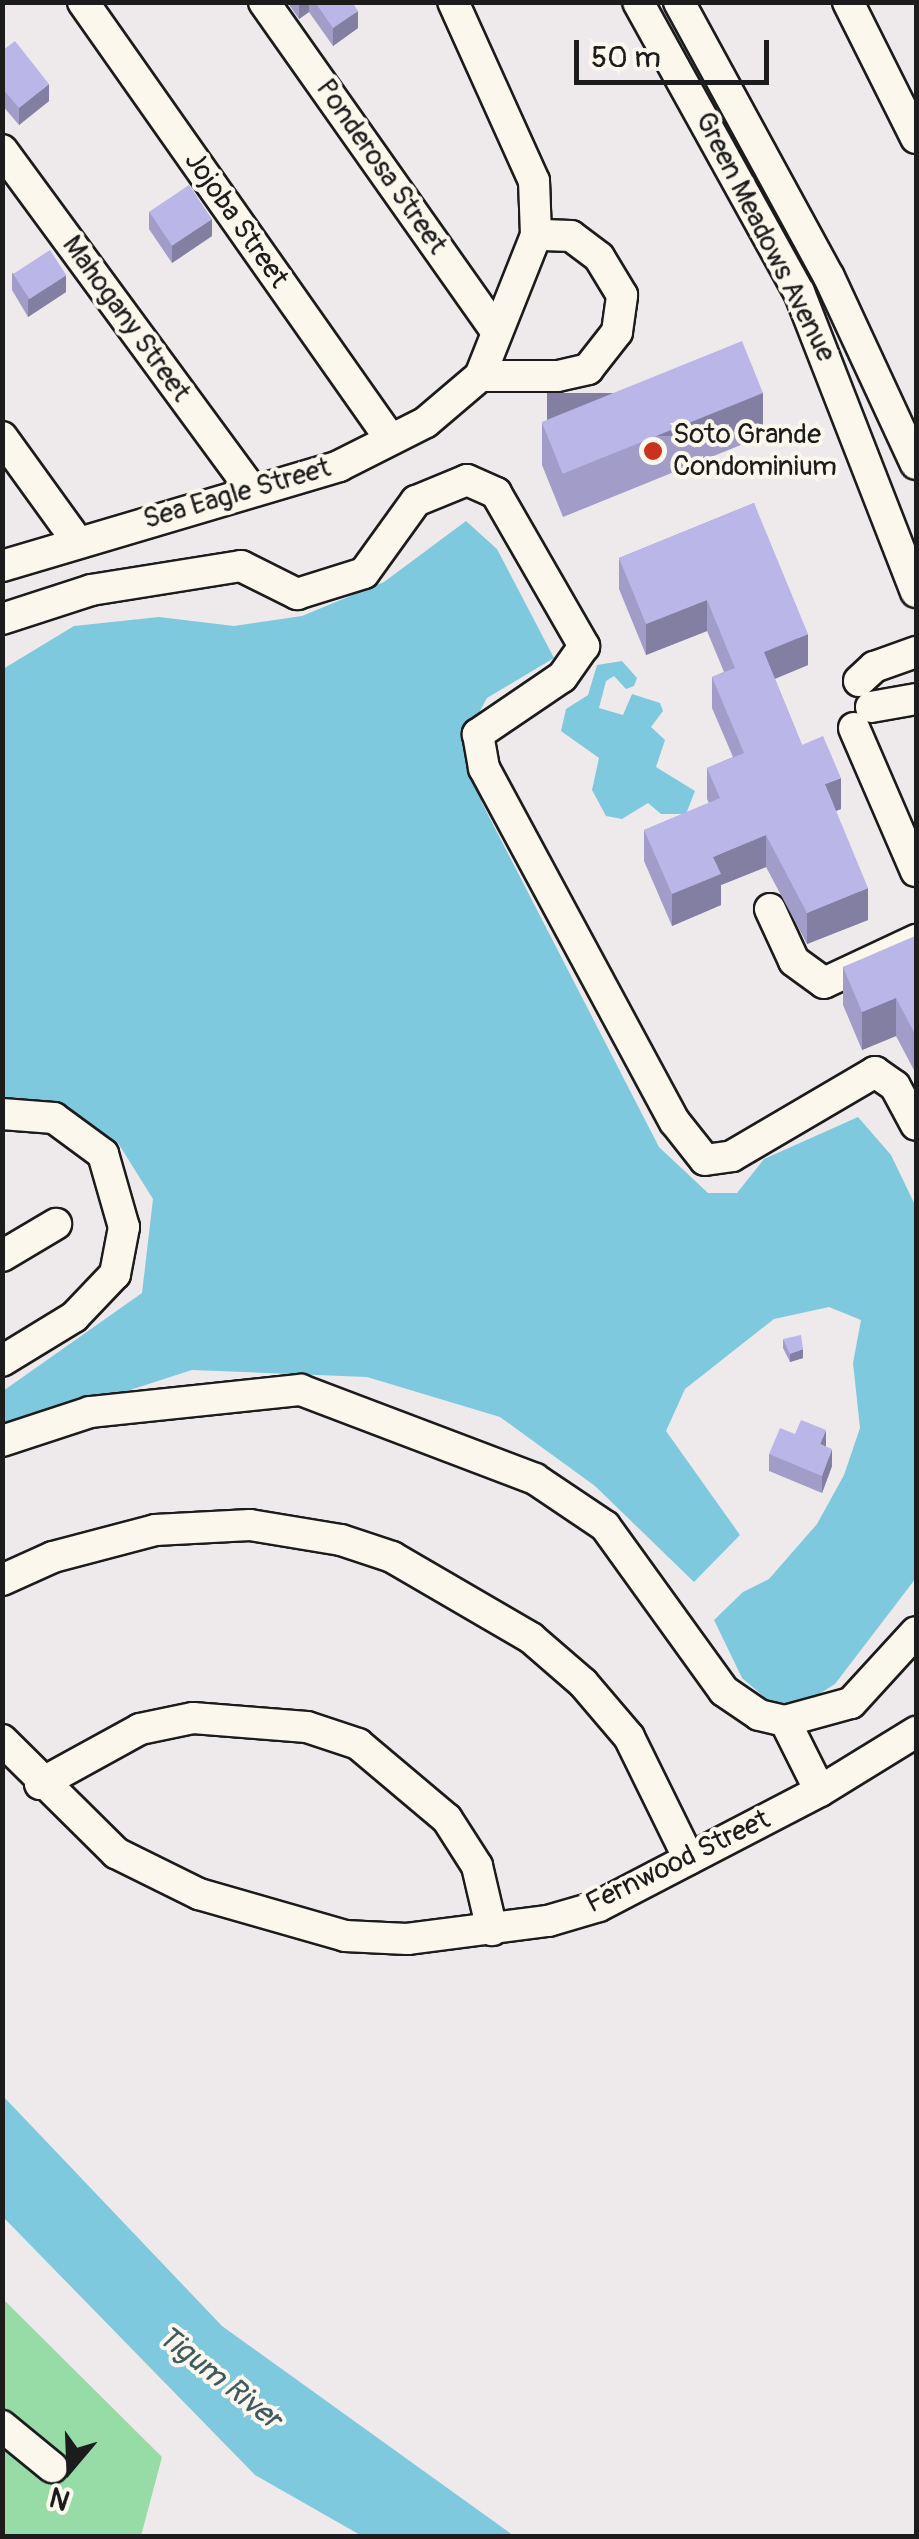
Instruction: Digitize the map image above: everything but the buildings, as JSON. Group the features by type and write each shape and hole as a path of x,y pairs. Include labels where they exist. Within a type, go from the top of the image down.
{"street":[{"name":"Jojoba Street","path":"83,2 390,436"},
{"name":"Ponderosa Street","path":"264,2 498,332"},
{"path":"453,2 524,151 534,181 536,235 571,236 599,257 622,295 616,332 588,369 558,376 480,376"},
{"name":"Green Meadows Avenue","path":"638,2 799,292 916,592"},
{"name":"Green Meadows Avenue","path":"679,2 829,277 916,464"},
{"path":"848,2 916,138"},
{"name":"Mahogany Street","path":"2,150 250,488"},
{"name":"Sea Eagle Street","path":"2,566 250,488 276,486 338,466 390,436 426,422 480,376 536,235"},
{"path":"2,437 76,541"},
{"path":"2,619 91,590 241,566 297,594 364,573 416,501 467,480 496,492 584,646 562,676 478,734 484,768 675,1122 705,1160 732,1156 876,1072 896,1086 916,1125"},
{"path":"916,652 874,668 861,705 916,871"},
{"path":"861,705 916,700"},
{"path":"770,909 794,961 824,983 916,940"},
{"path":"2,1114 54,1118 102,1154 124,1226 116,1274 74,1316 2,1361"},
{"path":"2,1256 56,1224"},
{"path":"2,1441 90,1412 301,1390 535,1479 604,1526 724,1691 759,1715 785,1721 851,1703 916,1632"},
{"path":"2,1580 53,1557 155,1530 250,1526 341,1540 392,1556 531,1638 583,1682 629,1737 689,1859"},
{"path":"40,1784 100,1745 193,1718 255,1720 341,1738 406,1778 448,1819 477,1866 492,1930"},
{"path":"785,1721 820,1791"},
{"name":"Fernwood Street","path":"2,1740 40,1784 116,1853 234,1906 345,1936 408,1938 492,1930 599,1906 820,1791 916,1732"},
{"path":"2,2426 52,2467"}],"green space":[{"path":"2,2298 162,2457 141,2536 3,2536"}],"water":[{"path":"466,521 497,549 554,658 487,698 466,736 482,803 659,1147 708,1193 737,1193 764,1159 858,1117 891,1155 916,1207 916,1578 835,1684 803,1704 770,1702 742,1678 714,1620 743,1592 769,1579 817,1524 844,1475 860,1428 853,1363 861,1320 829,1307 774,1319 685,1389 666,1431 740,1535 694,1582 595,1486 500,1417 367,1377 192,1370 3,1431 3,1391 142,1293 153,1199 118,1143 48,1108 3,1106 3,669 74,626 159,617 234,626 302,616 384,582"},
{"path":"622,661 637,678 634,686 626,689 614,676 606,681 599,708 623,715 632,694 660,703 663,711 651,727 665,740 656,767 695,791 686,814 661,814 648,803 622,819 606,816 592,790 599,758 561,731 566,709 588,695 597,665"},
{"name":"Tigum River","path":"3,2096 222,2326 514,2536 362,2536 255,2475 3,2217"}],"place":[{"name":"Soto Grande Condominium","path":"653,451"}]}
